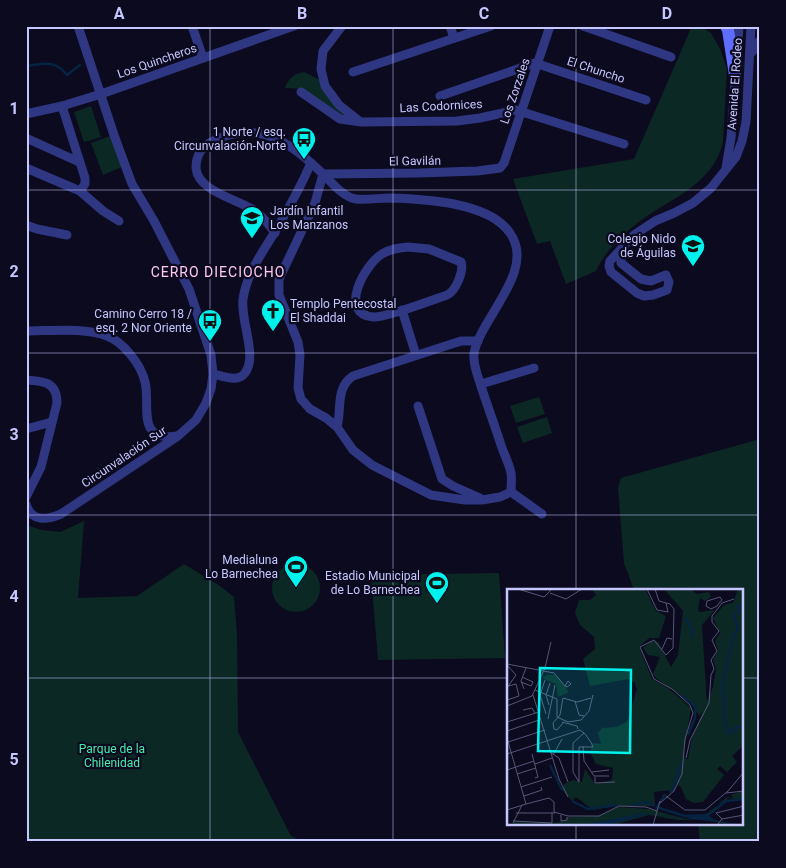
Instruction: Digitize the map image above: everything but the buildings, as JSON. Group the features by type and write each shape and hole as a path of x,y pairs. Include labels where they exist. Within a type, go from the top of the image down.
{"street":[{"path":"78,26 132,184 189,289 211,355 213,374 211,389 203,409 192,424 178,436"},
{"path":"192,26 203,58"},
{"name":"Los Quincheros","path":"26,114 62,106 101,94 294,26"},
{"path":"342,26 323,51 321,69 325,86 339,104 360,122"},
{"path":"450,26 454,38"},
{"path":"353,72 491,26"},
{"name":"Los Zorzales","path":"504,163 550,26"},
{"path":"583,26 671,57"},
{"path":"726,26 734,75"},
{"name":"Avenida El Rodeo","path":"726,168 731,138 734,75 740,26"},
{"path":"753,26 760,33"},
{"name":"Avenida El Rodeo","path":"622,248 621,263 641,279 651,281 666,275 668,282 666,290 650,296 640,294 611,272 610,261 622,248 634,236 648,225 693,203 710,188 736,158 746,122 753,26"},
{"path":"749,67 752,50 760,40"},
{"name":"Las Codornices","path":"440,96 530,64 538,64"},
{"name":"El Chuncho","path":"538,64 646,100"},
{"name":"Las Codornices","path":"301,92 340,119 360,122 457,120 480,118 512,110 522,111"},
{"path":"62,106 85,178 85,184 80,191"},
{"path":"522,111 624,144"},
{"path":"275,233 255,211 207,187 200,179 197,172 198,156 208,143 229,136 249,133 268,135 291,146 312,163 338,189 353,198 397,199 453,204 491,216 505,226 514,240 517,263 510,282 478,341 474,359 511,474 510,492"},
{"path":"26,138 79,162"},
{"path":"731,138 736,141 742,141"},
{"path":"213,374 236,379 242,377 248,367 250,361 243,314 243,299 248,279 258,258 296,197 312,163"},
{"name":"El Gavilán","path":"323,174 419,174 497,170 504,163"},
{"path":"26,168 80,191 119,221"},
{"path":"323,174 315,203 280,279 279,295 298,342 300,355 298,388 301,399 310,409 337,427 353,450 372,465 431,495 465,500 483,500 500,497 510,492"},
{"path":"26,225 67,235"},
{"path":"408,248 429,249 461,262 462,268 452,293 402,310 373,317 364,314 358,307 356,294 359,284 363,274 374,260 390,250 408,248"},
{"path":"402,310 416,355"},
{"name":"Circunvalación Sur","path":"26,331 86,331 107,336 134,358 141,369 146,384 146,416 150,427 159,434 178,436"},
{"path":"337,427 342,390 349,379 357,374 461,341 478,341"},
{"path":"481,384 534,368"},
{"path":"26,380 44,382 52,386 55,390 57,407 40,467 26,497"},
{"path":"418,406 442,479 452,486 483,500"},
{"path":"26,428 52,422"},
{"name":"Circunvalación Sur","path":"26,504 30,513 38,518 48,518 61,514 178,436"},
{"path":"510,492 542,514"}],"green space":[{"path":"692,26 700,26 711,33 720,49 727,69 723,142 717,158 697,183 643,219 615,243 596,271 566,284 550,241 537,244 513,179 634,159"},
{"path":"304,72 320,80 347,116 340,115 302,89 285,88 292,77"},
{"path":"91,106 101,137 84,142 74,112"},
{"path":"110,136 122,167 103,175 91,143"},
{"path":"539,397 545,414 516,423 510,406"},
{"path":"547,417 552,433 523,443 517,427"},
{"path":"760,439 760,842 700,842 698,826 744,826 744,589 634,589 624,563 618,488 621,478"},
{"name":"Parque de la Chilenidad","path":"84,521 78,598 137,596 184,564 234,597 237,636 238,732 291,836 305,842 26,842 26,525 42,530 60,532"},
{"name":"Medialuna Lo Barnechea","path":"296,564 305,566 313,571 318,579 320,588 318,597 313,605 305,610 296,612 287,610 279,605 274,597 272,588 274,579 279,571 287,566"},
{"name":"Estadio Municipal de Lo Barnechea","path":"499,573 505,658 378,660 371,575"}],"waterway":[{"path":"26,66 49,64 58,67 67,75 80,65"}],"place":[{"name":"1 Norte / esq. Circunvalación-Norte","path":"304,160"},
{"name":"Jardín Infantil Los Manzanos","path":"252,239"},
{"name":"Colegio Nido de Águilas","path":"693,267"},
{"name":"Templo Pentecostal El Shaddai","path":"273,332"},
{"name":"Camino Cerro 18 / esq. 2 Nor Oriente","path":"210,342"},
{"name":"Medialuna Lo Barnechea","path":"296,588"},
{"name":"Estadio Municipal de Lo Barnechea","path":"437,604"}],"district":[{"name":"CERRO DIECIOCHO","path":"218,272"}]}
